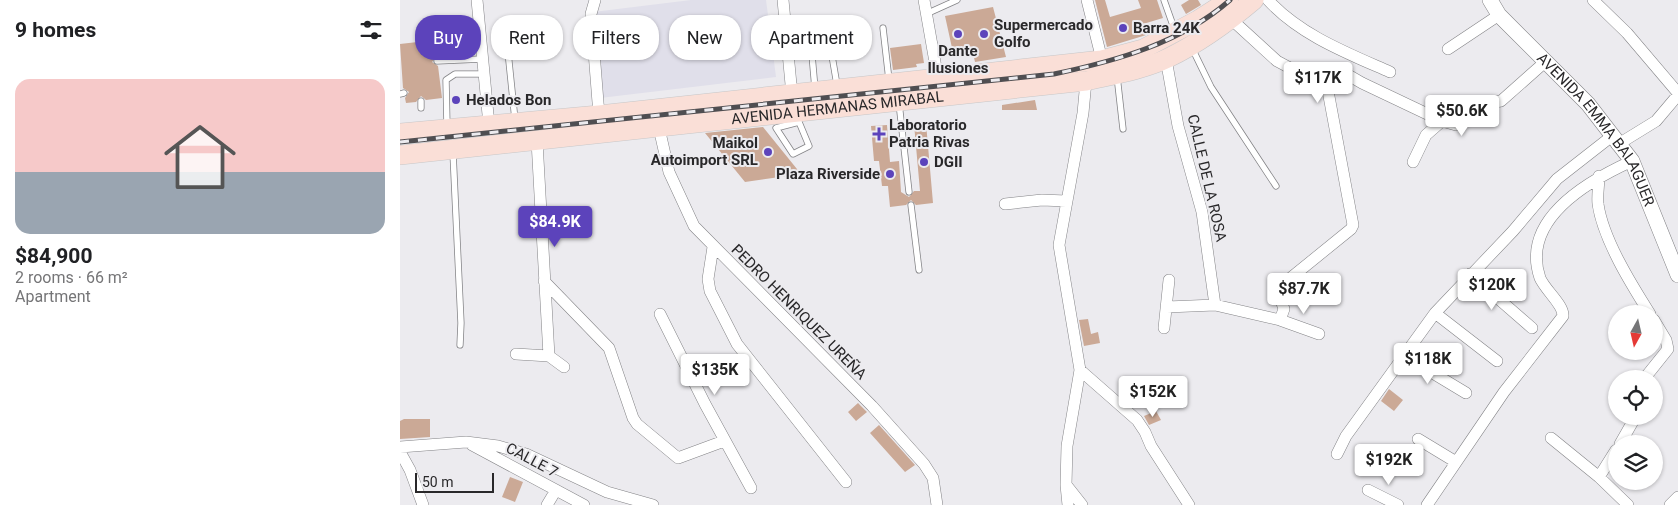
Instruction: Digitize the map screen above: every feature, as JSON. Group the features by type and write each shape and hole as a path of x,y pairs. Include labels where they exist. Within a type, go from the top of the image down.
{"main road":[{"name":"AVENIDA HERMANAS MIRABAL","path":"400,155 660,128 792,110 894,92 938,79 1102,60 1142,49 1175,33 1229,0"},
{"name":"AVENIDA HERMANAS MIRABAL","path":"400,130 447,129 599,115 792,110 815,92 838,90 894,92 1086,81 1166,59 1191,46 1231,19 1254,0"}],"street":[{"path":"477,0 489,125"},
{"path":"594,0 591,14 599,115"},
{"path":"784,0 792,110"},
{"path":"924,0 938,79"},
{"path":"1087,0 1102,60"},
{"path":"1268,0 1282,15 1334,47 1390,72"},
{"name":"AVENIDA EMMA BALAGUER","path":"1490,0 1499,15 1588,104 1632,162 1677,267"},
{"path":"1338,454 1346,436 1435,313 1470,274 1513,231 1557,179 1614,140 1656,121 1678,94 1626,33 1593,0"},
{"path":"1448,49 1499,15"},
{"path":"1231,19 1278,61 1320,84 1329,94 1353,227 1277,290 1284,309 1280,320"},
{"name":"CALLE DE LA ROSA","path":"1166,59 1178,126 1202,212 1215,305"},
{"path":"1320,84 1329,70 1336,68 1362,83 1442,121 1456,125 1477,105 1501,101 1545,62"},
{"path":"1068,505 1066,485 1067,446 1080,370 1059,245 1083,113 1086,81"},
{"path":"1413,162 1426,135 1442,121"},
{"name":"PEDRO HENRIQUEZ UREÑA","path":"660,128 669,172 688,216 714,247 872,406 924,464 933,478 937,505"},
{"path":"537,141 548,356"},
{"path":"1427,505 1504,392 1563,316 1562,306 1550,295 1541,279 1536,254 1538,240 1544,228 1562,205 1581,188 1599,176 1632,162"},
{"path":"1599,176 1598,203 1602,217 1622,263 1645,305"},
{"path":"1005,204 1042,200 1066,201"},
{"path":"714,247 708,280 710,291 737,344 846,482"},
{"path":"1470,274 1532,328"},
{"path":"1164,328 1169,280"},
{"path":"544,281 609,348 633,418 637,424 678,458 724,441"},
{"path":"1167,307 1215,305 1280,320 1319,334"},
{"path":"1435,313 1497,361"},
{"path":"660,314 724,441 752,488"},
{"path":"1663,335 1668,348 1663,354"},
{"path":"516,354 548,356 564,367"},
{"path":"1403,355 1466,393"},
{"path":"1651,370 1659,360"},
{"path":"1080,370 1137,420 1151,446 1189,505"},
{"path":"1551,438 1599,476 1628,505"},
{"path":"1418,439 1456,462"},
{"path":"400,447 466,442 514,450 607,492 653,505"},
{"name":"CALLE 7","path":"466,442 584,505"},
{"path":"400,452 410,470 423,505"},
{"path":"1599,476 1608,462"},
{"path":"1066,485 1082,505"},
{"path":"547,505 556,490"},
{"path":"1368,490 1398,505"},
{"path":"1670,505 1678,497"}],"lane":[{"path":"926,14 957,0"},
{"path":"1164,0 1175,33"},
{"path":"883,28 910,192"},
{"path":"1191,46 1211,87 1276,186"},
{"path":"815,92 812,55 814,50 828,48 832,52 838,90"},
{"path":"437,61 482,59"},
{"path":"509,60 515,122"},
{"path":"447,129 446,80 455,74 483,74"},
{"path":"1117,74 1123,129"},
{"path":"421,101 421,108"},
{"path":"792,110 809,146 793,154 776,128 792,110"},
{"path":"453,150 461,323 460,345"},
{"path":"911,205 919,270"}],"shaded area":[{"path":"691,0 766,0 768,15 751,15 751,60 774,60 776,77 600,98 597,60 659,60 659,15 593,15 593,12"}],"building":[{"name":"Barra 24K","path":"1095,0 1105,0 1110,17 1141,8 1138,0 1157,0 1163,18 1143,24 1146,35 1107,47"},
{"path":"1189,0 1198,0 1201,5 1186,14 1181,5"},
{"name":"Supermercado Golfo","path":"993,7 1006,57 975,62 973,53 954,57 945,16"},
{"path":"415,42 415,60 434,60 432,62 438,66 442,98 426,100 421,96 416,102 406,103 405,98 409,92 403,88 400,44"},
{"path":"921,44 924,63 916,64 917,67 893,70 890,48"},
{"path":"1035,100 1037,110 1002,110 1002,105"},
{"name":"Plaza Riverside","path":"926,123 933,203 916,205 911,200 906,205 890,207 888,186 882,186 879,161 874,161 871,126 887,125 890,162 899,161 901,192 909,197 914,191 920,191 914,124"},
{"path":"763,127 801,174 745,182 705,133"},
{"path":"1088,319 1091,334 1098,332 1100,343 1084,346 1079,320"},
{"path":"1389,389 1403,400 1394,411 1381,401"},
{"path":"858,403 867,412 856,421 848,412"},
{"path":"1156,411 1161,420 1149,425 1144,416"},
{"path":"404,419 430,419 430,437 400,439 400,421"},
{"path":"879,425 915,465 905,472 870,433"},
{"path":"510,477 523,482 515,502 502,497"}],"railway":[{"path":"400,142 1054,74 1101,63 1169,39 1191,28 1230,0"}],"place":[{"name":"Barra 24K","path":"1123,28"},
{"name":"Dante Ilusiones","path":"958,34"},
{"name":"Supermercado Golfo","path":"984,34"},
{"name":"Helados Bon","path":"456,100"},
{"name":"Laboratorio Patria Rivas","path":"879,134"},
{"name":"Maikol Autoimport SRL","path":"768,152"},
{"name":"DGII","path":"924,162"},
{"name":"Plaza Riverside","path":"890,174"}]}
